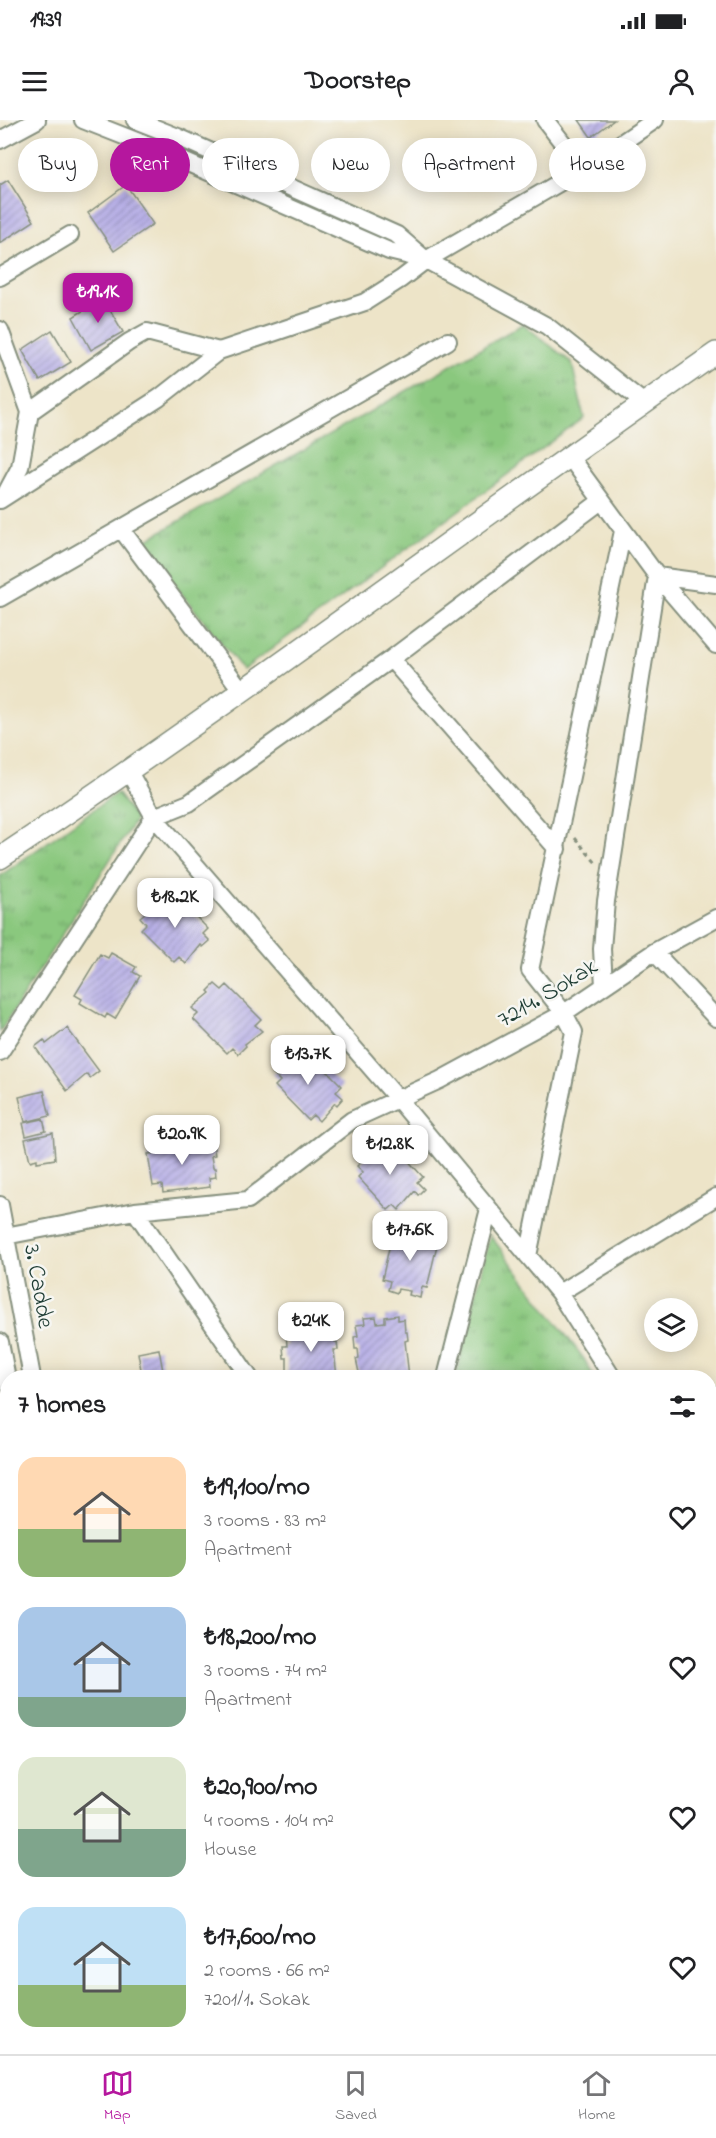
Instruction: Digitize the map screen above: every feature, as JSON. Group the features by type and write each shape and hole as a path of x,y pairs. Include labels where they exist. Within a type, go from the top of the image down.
{"main road":[{"path":"0,858 129,772 568,456 716,353"}],"street":[{"path":"0,140 37,120"},
{"path":"83,120 149,146 389,251 426,260"},
{"path":"135,120 397,235 426,260 547,326 644,403"},
{"path":"545,120 559,138"},
{"path":"629,138 655,120"},
{"path":"2,499 159,398 219,351 365,302 426,260 549,189"},
{"path":"0,277 70,235"},
{"path":"0,330 30,412 20,467 2,499"},
{"path":"30,412 129,342 147,332 219,351"},
{"path":"0,598 448,341"},
{"path":"568,456 657,576 716,645"},
{"path":"0,1052 154,817 189,803 391,660 601,501"},
{"path":"121,529 242,691"},
{"path":"528,1256 574,1032 564,1013 530,970 623,531"},
{"path":"657,576 716,584"},
{"path":"604,986 602,949 610,878 657,576"},
{"path":"391,660 556,849"},
{"path":"129,772 154,817 398,1099 559,1293 608,1370"},
{"name":"7214. Sokak","path":"3,1236 135,1211 248,1200 352,1120 440,1080 564,1013 654,952 716,918"},
{"path":"654,952 716,1018"},
{"path":"559,1293 716,1197"},
{"name":"3. Cadde","path":"0,1205 3,1236 31,1370"},
{"path":"448,1370 489,1209"},
{"path":"135,1211 244,1370"},
{"name":"3. Cadde","path":"0,1342 5,1370"}],"path":[{"path":"562,824 610,878"}],"green space":[{"path":"523,324 572,363 584,418 243,670 141,543"},
{"path":"117,793 136,819 0,1032 0,876"},
{"path":"490,1235 590,1370 458,1370"}],"building":[{"path":"579,120 614,120 591,137"},
{"path":"8,180 34,221 0,243 0,185"},
{"path":"116,192 131,192 153,224 114,251 88,213"},
{"path":"103,298 123,332 91,350 73,317"},
{"path":"52,330 71,362 40,381 22,350"},
{"path":"163,893 170,900 175,895 208,929 203,934 210,941 203,947 201,945 186,964 179,957 174,962 141,929 146,924 140,917 158,903 156,901"},
{"path":"111,953 136,967 133,972 140,976 115,1019 107,1014 105,1018 80,1003 82,999 75,995 100,954 108,958"},
{"path":"215,984 222,990 227,985 261,1019 255,1025 262,1031 245,1044 246,1046 238,1054 232,1048 227,1053 193,1019 198,1014 192,1008 210,993 208,991"},
{"path":"67,1028 99,1071 90,1078 87,1074 67,1091 35,1047 44,1040 46,1044"},
{"path":"297,1051 303,1057 308,1052 342,1086 336,1092 343,1098 337,1105 335,1103 319,1121 313,1115 308,1120 275,1086 280,1081 273,1074 291,1060 289,1058"},
{"path":"44,1091 50,1116 25,1122 19,1097"},
{"path":"43,1119 46,1131 26,1136 23,1123"},
{"path":"53,1133 55,1159 30,1161 25,1139"},
{"path":"204,1139 205,1145 213,1144 215,1155 211,1156 216,1177 209,1178 210,1187 163,1193 162,1185 153,1186 148,1154 157,1153 155,1145"},
{"path":"383,1142 388,1148 393,1144 423,1177 417,1182 424,1189 418,1195 415,1191 399,1210 394,1205 388,1210 358,1177 363,1172 357,1166"},
{"path":"401,1227 410,1229 409,1234 421,1237 422,1232 433,1234 431,1243 437,1245 427,1288 422,1287 420,1298 409,1295 410,1291 398,1289 397,1293 388,1290 390,1281 382,1279 392,1235 399,1236"},
{"path":"398,1315 398,1320 404,1319 408,1340 405,1341 408,1370 358,1370 356,1359 359,1358 358,1349 355,1349 354,1337 358,1336 356,1325 365,1324 364,1318 376,1317 377,1323 385,1322 385,1317"},
{"path":"327,1325 328,1330 333,1329 338,1350 334,1350 336,1370 287,1370 287,1358 284,1358 283,1346 287,1346 286,1334 294,1333 293,1327 305,1326 306,1332 314,1332 314,1326"},
{"path":"159,1349 163,1370 141,1370 138,1353"}]}
